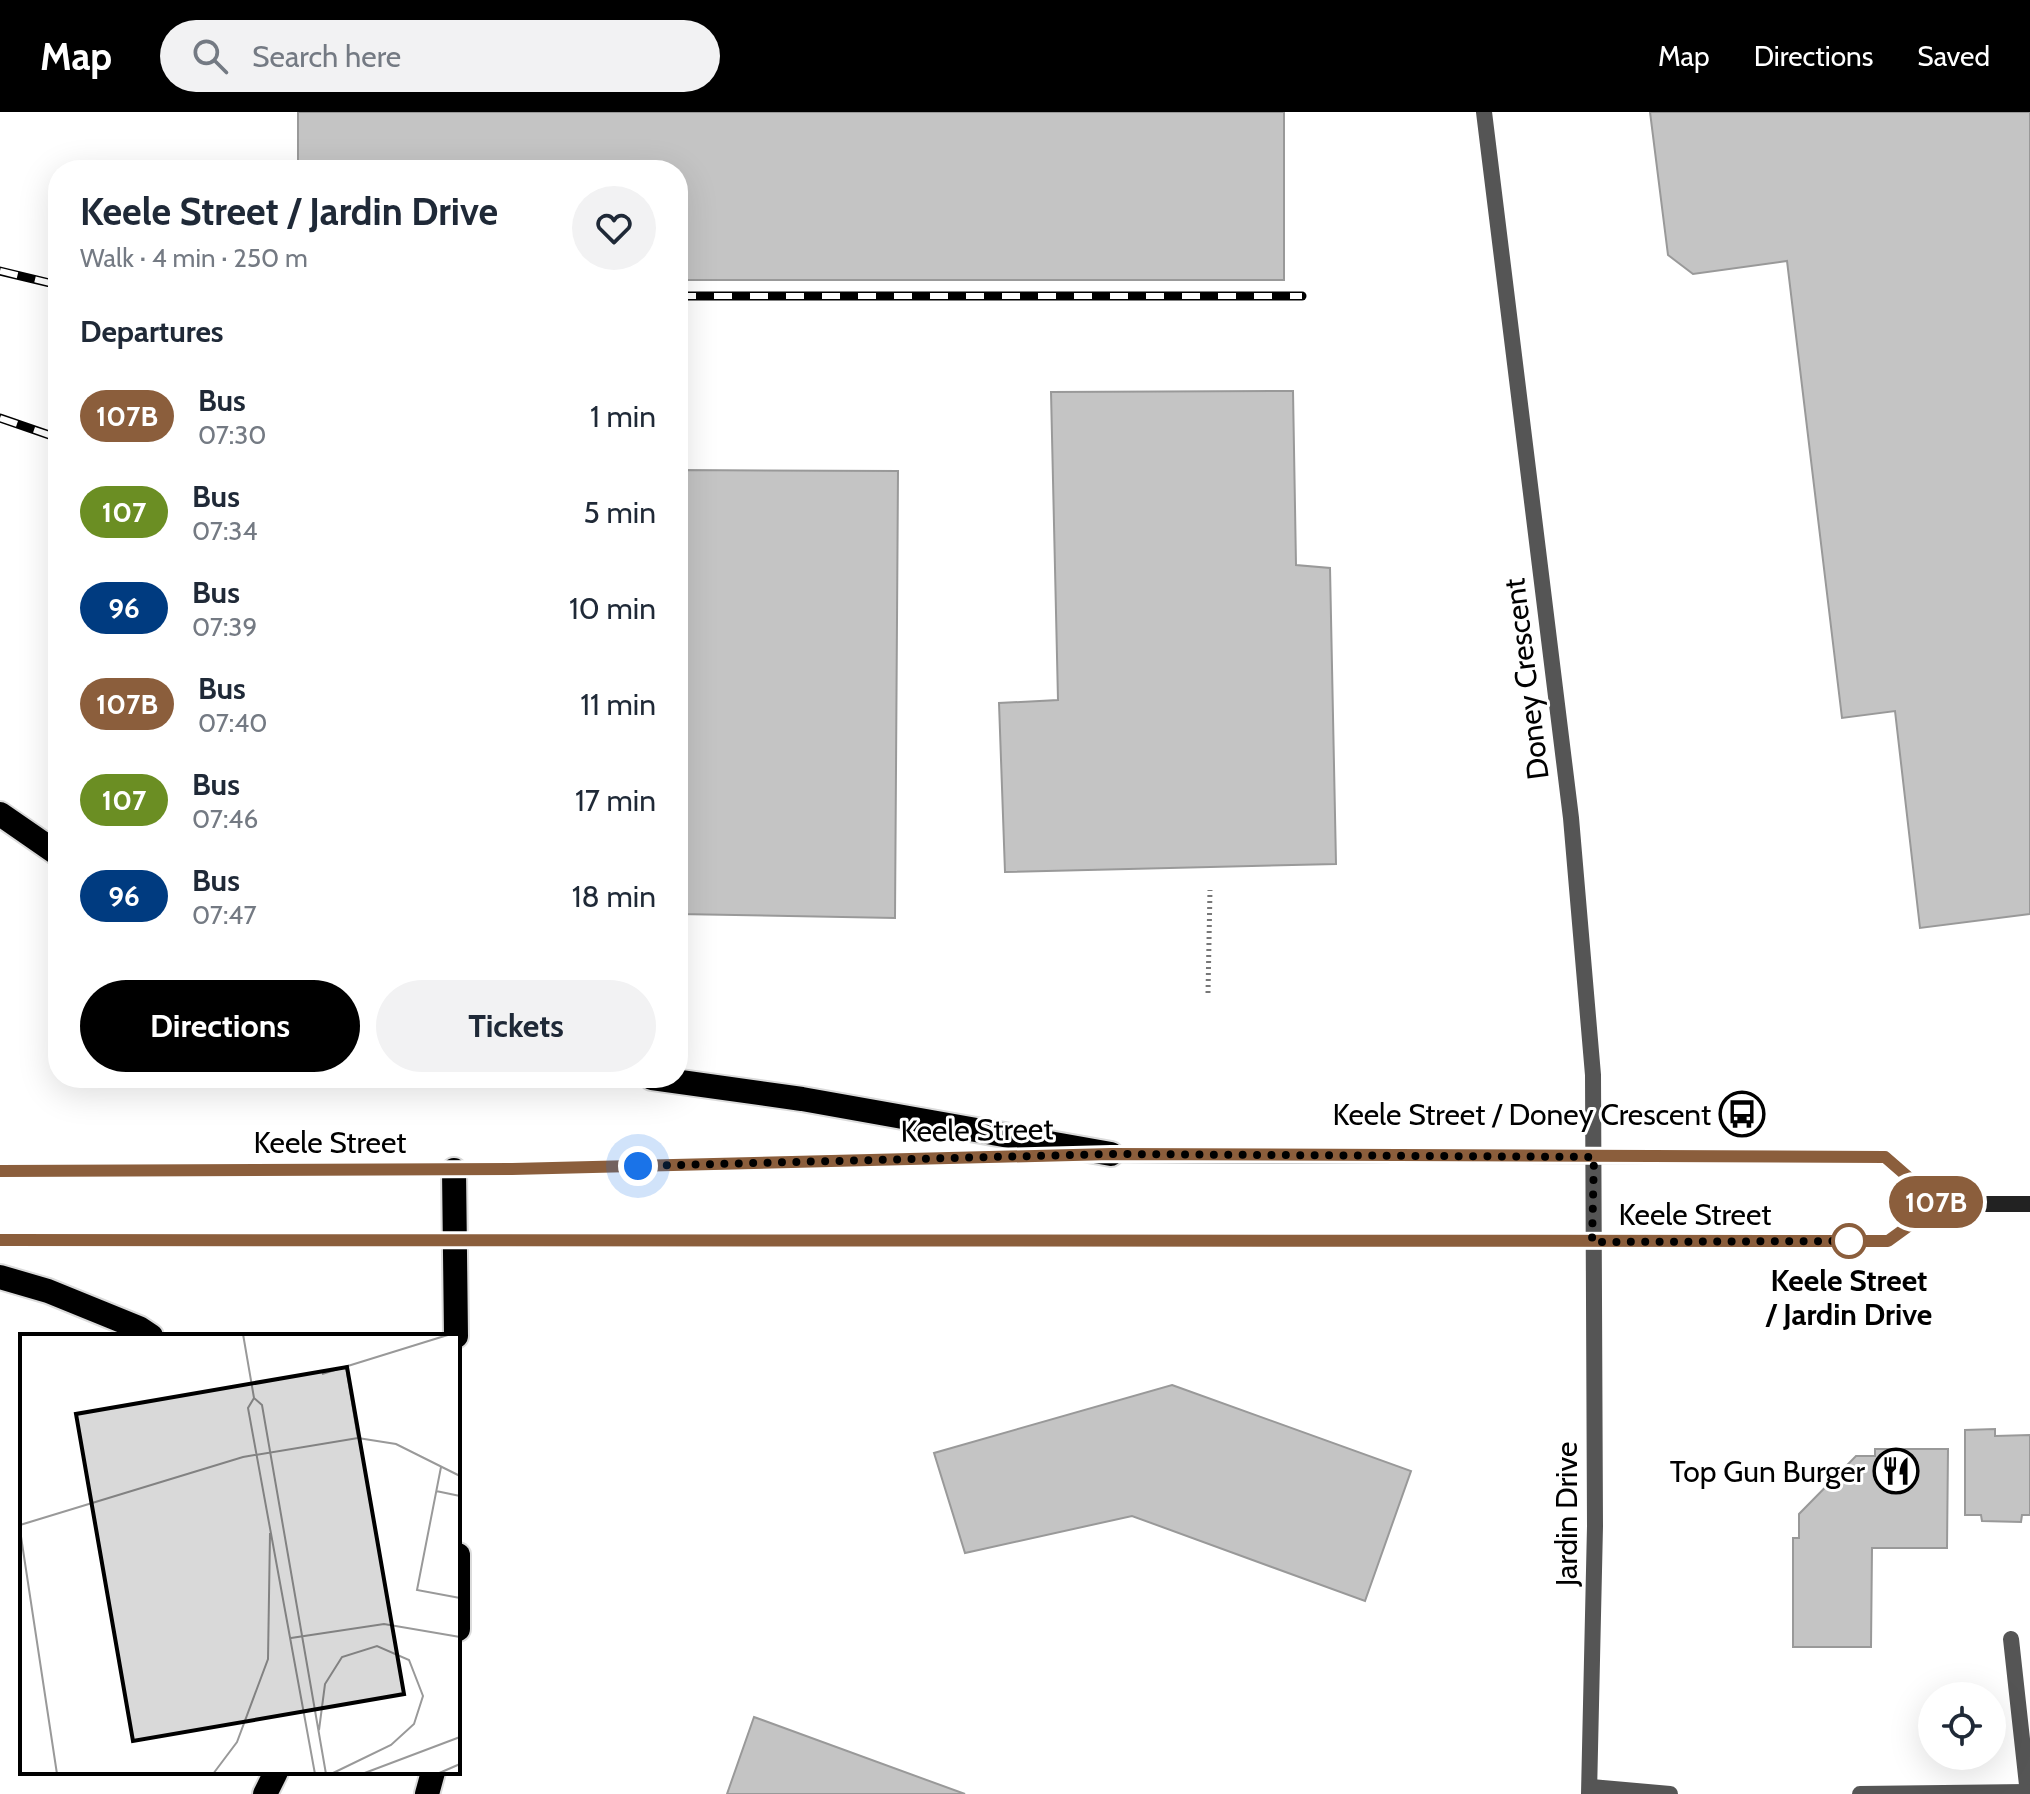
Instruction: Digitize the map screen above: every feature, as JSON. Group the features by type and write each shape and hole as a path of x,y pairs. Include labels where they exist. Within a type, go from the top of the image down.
{"highway":[{"path":"0,814 48,847"},
{"path":"688,1083 802,1099 1111,1154"},
{"path":"454,1170 456,1334"},
{"path":"0,1277 48,1291 148,1334"},
{"path":"265,1794 275,1774"},
{"path":"427,1794 432,1774"}],"main road":[{"name":"Keele Street","path":"0,1171 454,1170 1111,1154 1885,1157 1939,1204 1888,1241 0,1240"},
{"path":"1939,1204 2030,1204"}],"street":[{"name":"Doney Crescent","path":"1484,112 1571,818 1593,1075 1592,1242"},
{"name":"Jardin Drive","path":"1592,1242 1595,1526 1590,1790 1670,1794"},
{"path":"1860,1794 2028,1793 2011,1639"}],"path":[{"path":"1208,993 1210,890"}],"building":[{"path":"298,112 1284,112 1284,280 688,280 688,160 298,160"},
{"path":"1650,112 2030,112 2030,914 1920,928 1895,711 1842,718 1787,261 1693,274 1668,255"},
{"path":"1293,391 1296,565 1330,568 1336,864 1005,872 999,703 1058,700 1051,392"},
{"path":"688,470 898,471 895,918 688,914"},
{"path":"1172,1385 1411,1471 1365,1601 1132,1516 965,1553 934,1453"},
{"path":"1995,1429 1995,1436 2030,1435 2030,1515 2022,1515 2021,1522 1982,1521 1981,1515 1965,1515 1965,1430"},
{"path":"1875,1449 1948,1449 1947,1548 1872,1548 1871,1647 1793,1647 1793,1538 1799,1538 1799,1514 1856,1456 1875,1456"},
{"path":"754,1717 965,1794 727,1794"}],"railway":[{"path":"0,271 48,283"},
{"path":"688,296 1302,296"},
{"path":"0,418 48,435"}],"bus line":[{"name":"107B","path":"0,1171 512,1169 1111,1154 1885,1157 1939,1204 1888,1241 0,1240"}],"place":[{"name":"Keele Street / Doney Crescent","path":"1742,1114"},
{"name":"Keele Street / Jardin Drive","path":"1849,1241"},
{"name":"Top Gun Burger","path":"1896,1471"}],"route":[{"path":"638,1166 1111,1154 1594,1157 1592,1242 1860,1241 1849,1241"}]}
